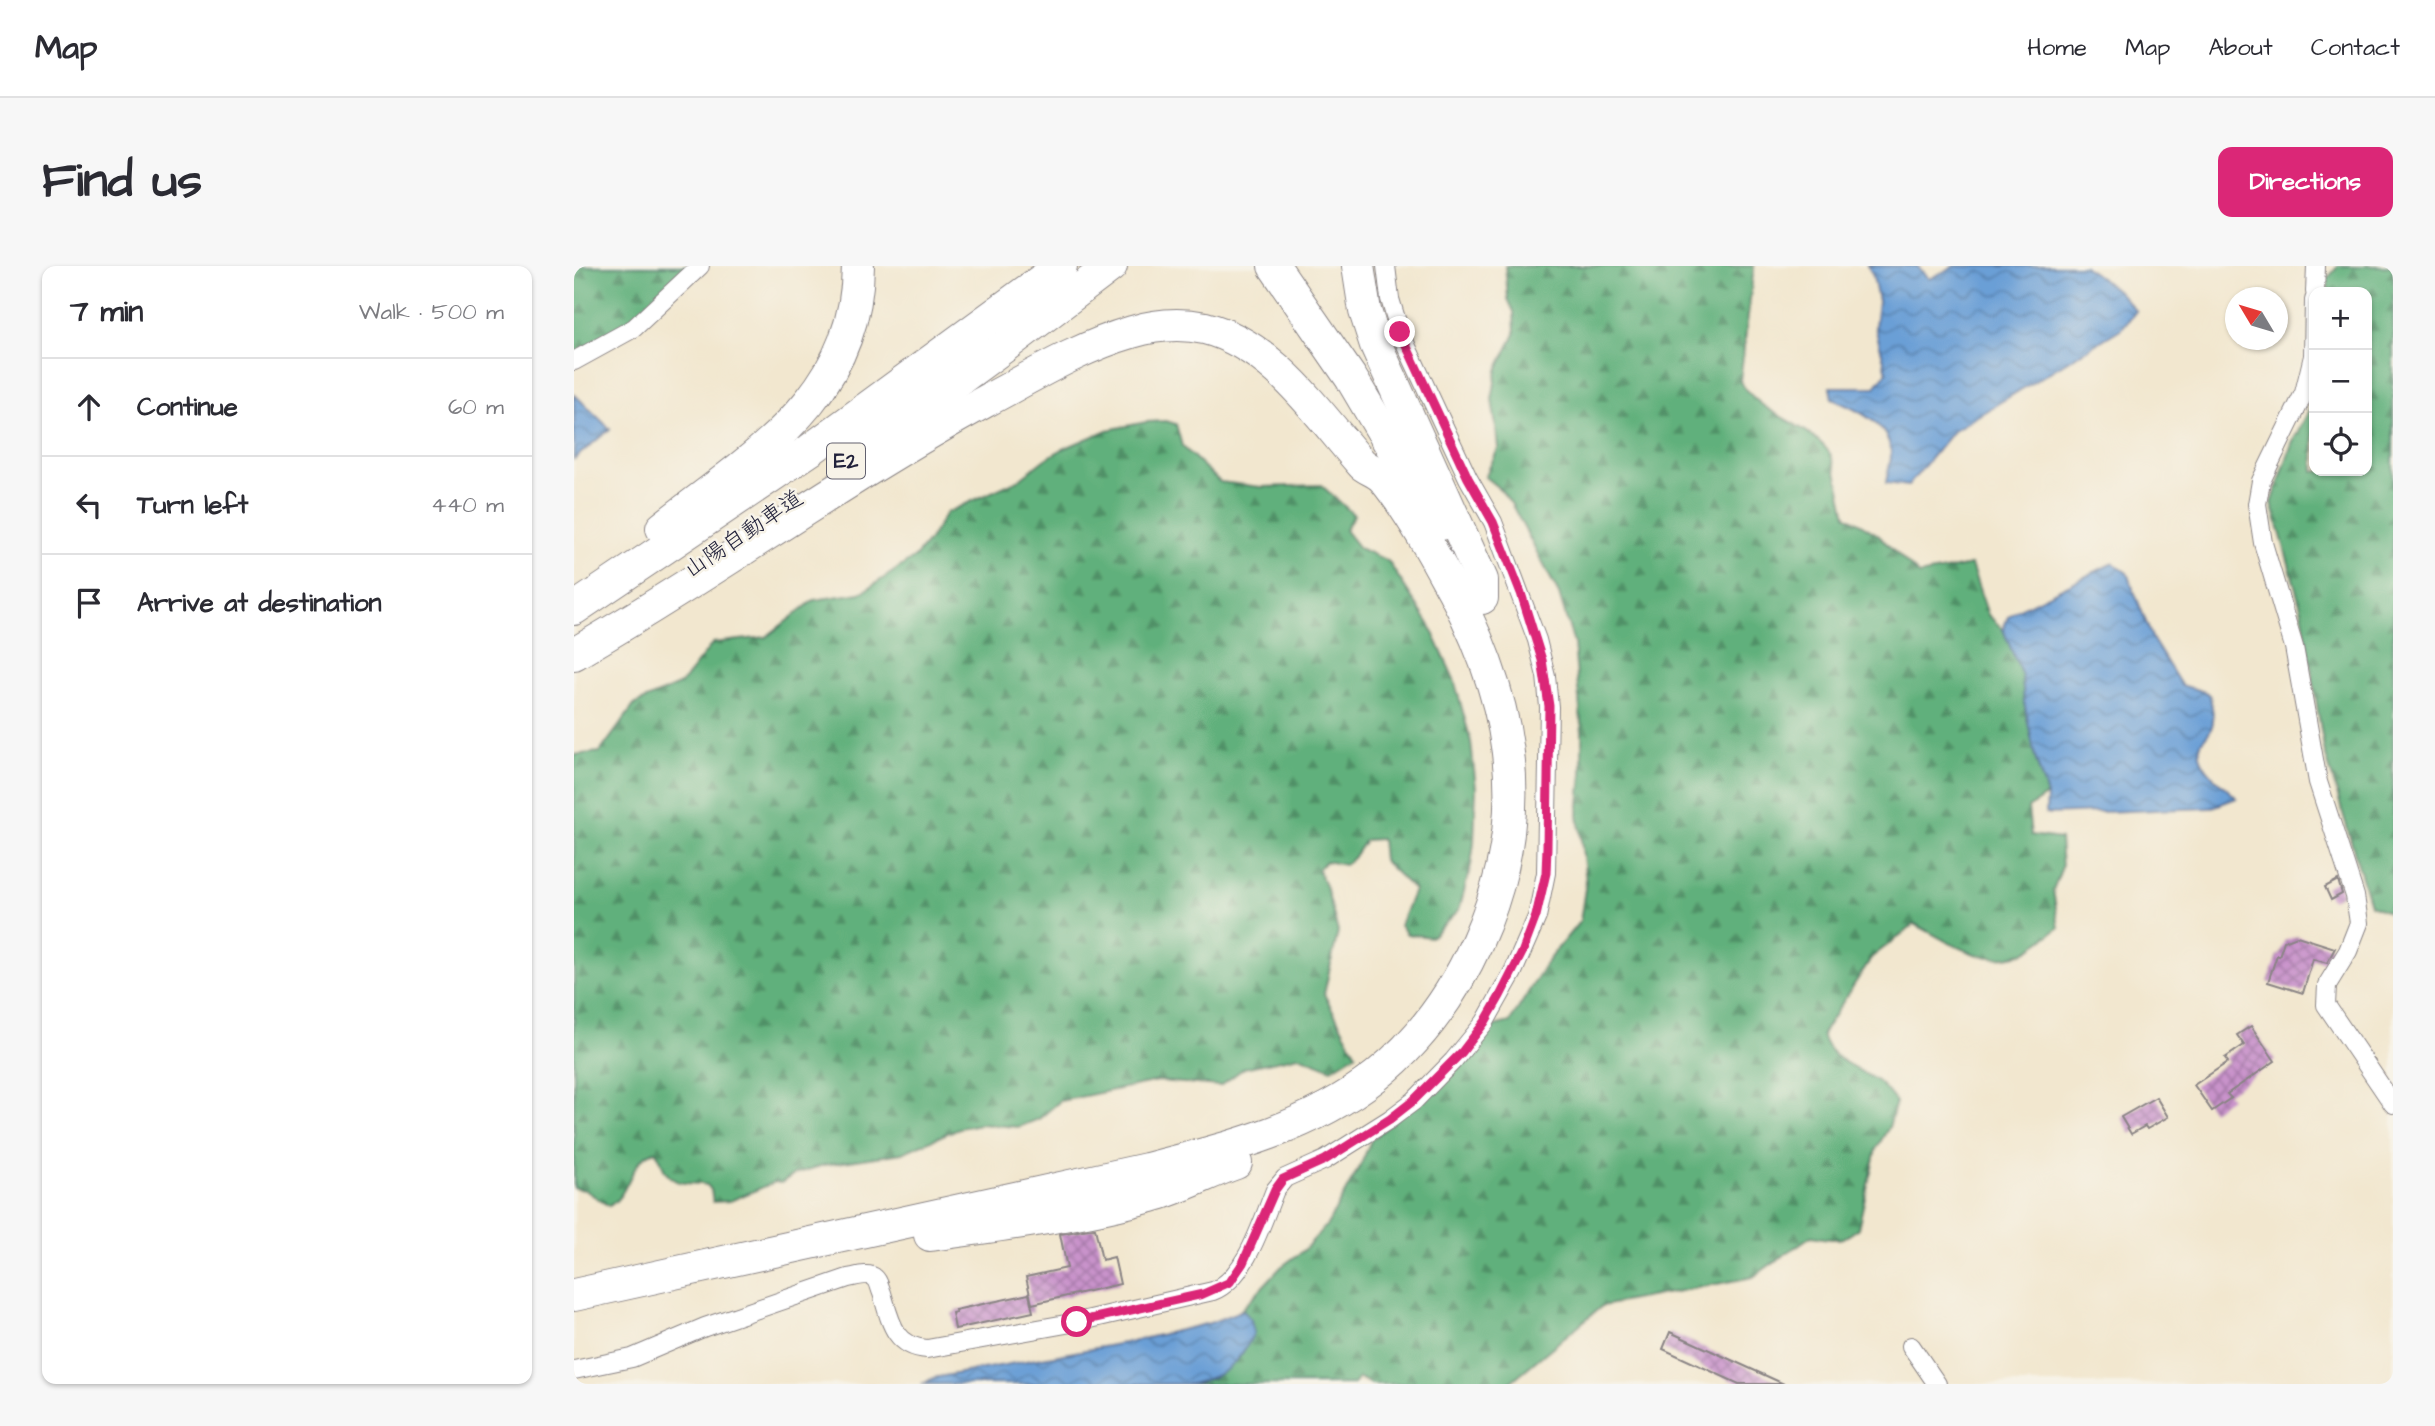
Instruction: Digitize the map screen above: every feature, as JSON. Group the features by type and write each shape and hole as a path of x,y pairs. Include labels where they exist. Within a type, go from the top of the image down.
{"highway":[{"path":"574,594 654,535 777,437 802,412 826,380 843,346 854,307 858,266"},
{"name":"山陽自動車道","path":"574,609 810,450 1061,266"},
{"name":"山陽自動車道","path":"574,645 801,494 1111,266"},
{"path":"574,1295 1147,1169 1269,1135 1320,1112 1367,1082 1405,1049 1453,988 1484,926 1500,877 1507,839 1510,773 1502,712 1482,649 1438,562 1381,475 1380,460 1366,432 1310,344 1255,266"},
{"path":"1274,266 1350,378 1418,490 1470,586 1482,598"},
{"path":"574,1310 908,1238 1051,1217 1153,1195 1290,1144 1329,1126 1371,1099 1404,1072 1465,998 1503,922 1518,868 1526,801 1525,739 1517,690 1482,598 1482,580 1376,345 1365,311 1358,266"},
{"path":"574,654 635,619 845,483 962,414 1091,348 1146,328 1197,327 1226,335 1246,346 1280,371 1362,464 1381,475"}],"street":[{"path":"574,361 634,328 700,266"},
{"path":"574,1370 636,1356 705,1327 848,1278 862,1276 871,1276 877,1280 891,1325 898,1337 905,1343 923,1349 1051,1327 1213,1291 1237,1274 1275,1190 1283,1179 1343,1150 1402,1111 1454,1061 1485,1022 1531,934 1546,873 1549,706 1546,676 1533,629 1493,522 1468,478 1400,332 1390,299 1386,266"},
{"path":"2315,287 2316,266"},
{"path":"2313,350 2304,393 2261,481 2257,504 2263,542 2294,646 2318,782 2355,896 2359,923 2347,951 2327,985 2326,1005 2393,1104"},
{"path":"1910,1346 1937,1384"}],"green space":[{"path":"574,266 692,266 630,324 574,355"},
{"path":"1505,266 1754,266 1740,381 1760,403 1808,432 1829,452 1846,515 1877,534 1919,575 1971,565 1988,615 2003,629 2022,676 2024,702 2035,757 2047,795 2028,808 2031,835 2060,839 2062,867 2053,890 2059,928 2022,953 1993,957 1966,951 1915,924 1872,957 1822,1034 1825,1043 1837,1057 1877,1081 1896,1102 1889,1127 1876,1149 1858,1228 1852,1233 1836,1239 1811,1236 1753,1277 1602,1306 1508,1384 1372,1384 1359,1378 1353,1384 1191,1384 1212,1379 1243,1310 1240,1311 1281,1267 1304,1250 1327,1225 1362,1162 1371,1140 1465,1060 1494,1026 1510,1022 1548,960 1580,921 1586,882 1578,814 1582,732 1574,644 1559,594 1512,505 1501,490 1485,477 1499,447 1492,400 1497,370 1515,334 1514,312 1508,299"},
{"path":"2338,266 2393,266 2393,914 2370,905 2324,749 2302,611 2272,503 2292,443 2309,411 2309,476 2372,476 2372,287 2328,287 2328,278"},
{"path":"1166,421 1176,424 1182,446 1220,482 1261,487 1321,485 1354,515 1345,530 1359,548 1388,561 1429,624 1454,679 1471,742 1476,788 1471,865 1459,910 1431,937 1407,934 1400,925 1414,890 1383,860 1381,839 1365,840 1353,858 1344,865 1326,861 1318,869 1327,890 1338,932 1324,994 1356,1054 1332,1069 1299,1056 1244,1068 1220,1086 1158,1081 1060,1101 1039,1119 1019,1127 980,1124 959,1128 902,1153 824,1165 794,1174 781,1183 775,1182 730,1201 713,1202 711,1190 707,1185 674,1180 665,1171 655,1151 640,1161 621,1194 609,1206 585,1190 574,1188 574,755 600,752 635,704 681,684 713,643 766,637 814,600 860,593 915,557 946,513 1018,480 1063,449 1107,430"}],"water":[{"path":"1868,266 1917,266 1929,279 1955,266 2084,266 2119,292 2136,311 2122,328 1953,431 1908,486 1886,483 1891,455 1885,435 1870,419 1832,399 1830,387 1875,387 1887,372 1875,327 1878,301"},
{"path":"574,394 610,429 574,459"},
{"path":"2113,563 2127,573 2153,640 2181,685 2210,695 2213,721 2210,731 2201,743 2201,759 2211,774 2237,798 2210,808 2046,814 2047,795 2035,757 2024,702 2022,676 2003,629 2008,617 2019,609"},
{"path":"1243,1310 1251,1320 1254,1333 1242,1353 1222,1373 1191,1384 923,1384 933,1378 1129,1342 1210,1323"}],"building":[{"path":"2338,880 2342,894 2331,900 2325,887"},
{"path":"2297,936 2335,948 2327,963 2313,959 2303,993 2268,982 2284,941"},
{"path":"2251,1026 2275,1061 2227,1094 2231,1098 2212,1111 2194,1085 2228,1062 2225,1058 2244,1045 2237,1035"},
{"path":"2156,1097 2168,1117 2147,1129 2145,1126 2131,1134 2121,1117"},
{"path":"1095,1228 1102,1260 1114,1257 1120,1284 1032,1304 1026,1277 1067,1268 1060,1234"},
{"path":"1029,1294 1033,1312 955,1329 952,1313 956,1312 955,1310"},
{"path":"1670,1332 1784,1384 1739,1384 1663,1349"}],"route":[{"path":"1077,1322 1203,1294 1230,1282 1243,1263 1275,1190 1283,1179 1325,1160 1369,1134 1402,1111 1454,1061 1485,1022 1531,934 1546,873 1549,706 1546,676 1521,593 1493,522 1468,478 1400,332"}]}
